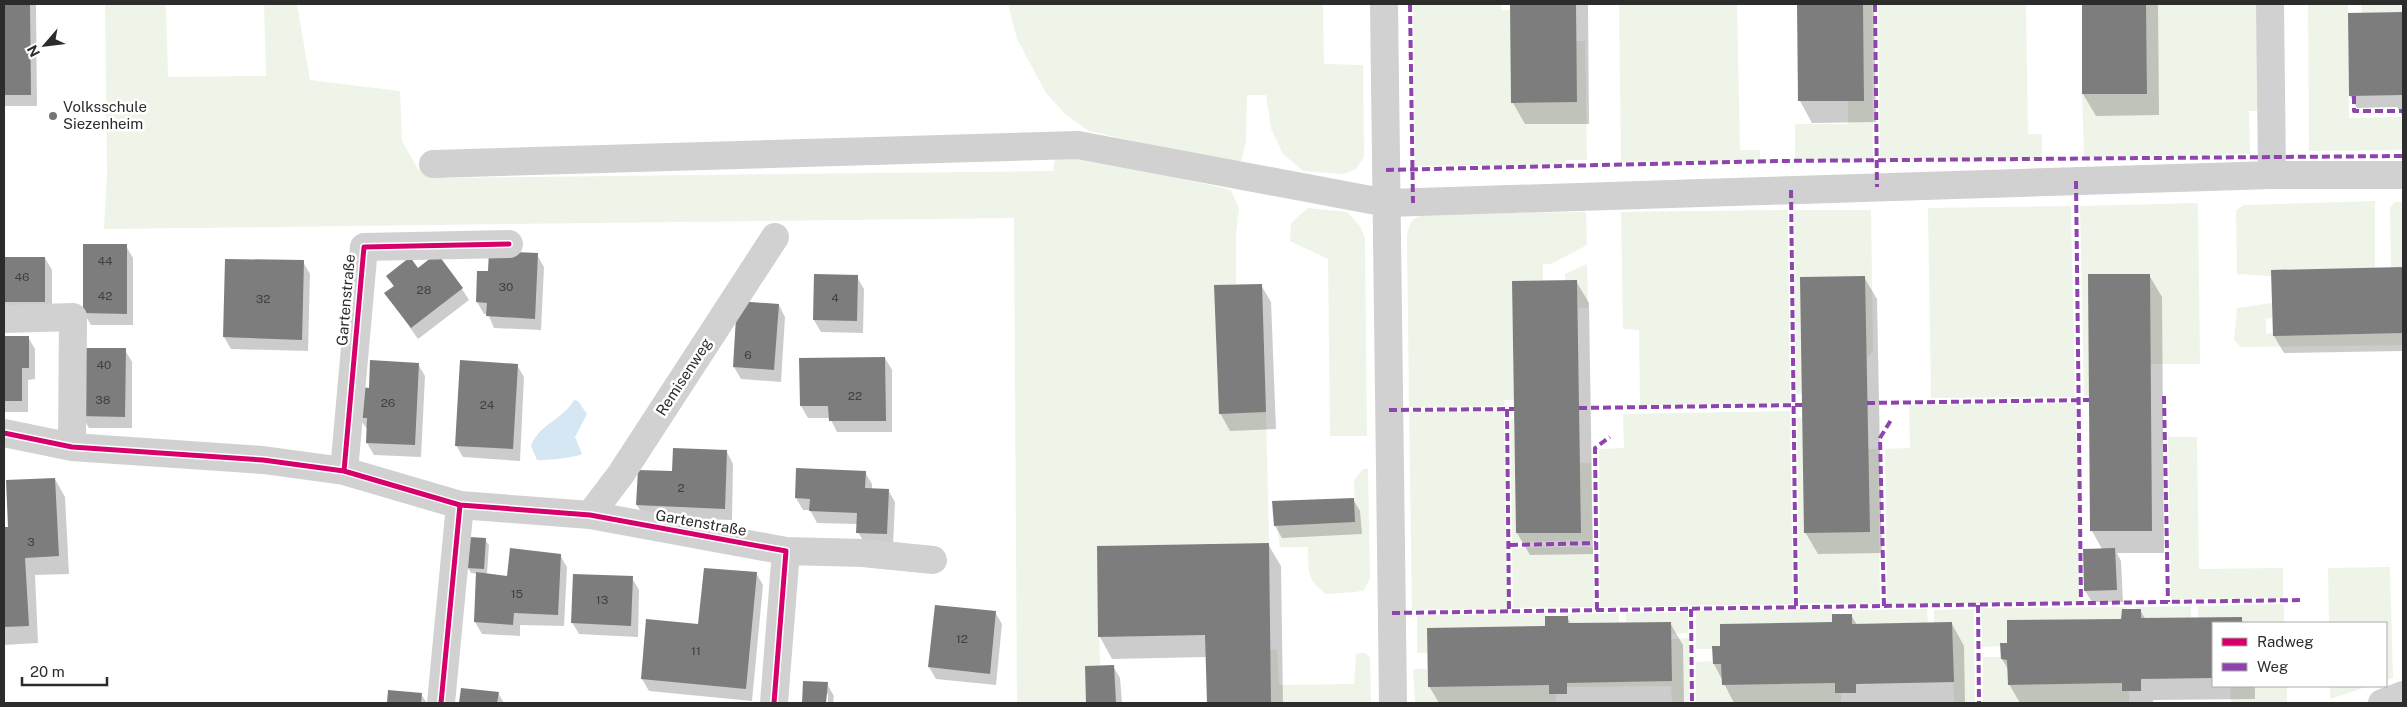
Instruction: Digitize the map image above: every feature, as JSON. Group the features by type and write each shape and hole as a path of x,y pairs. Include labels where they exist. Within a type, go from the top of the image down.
{"street":[{"path":"1384,4 1393,703"},
{"path":"2270,4 2272,174"},
{"path":"433,164 1078,145 1387,203 2272,174 2403,175"},
{"name":"Remisenweg","path":"590,515 621,474 776,237"},
{"name":"Gartenstraße","path":"344,471 364,247 509,244"},
{"path":"4,319 73,317 72,447"},
{"name":"Gartenstraße","path":"4,433 72,447 263,460 344,471 460,505 590,515 786,551 863,552 933,560"},
{"path":"441,703 460,505"},
{"path":"774,703 786,551"},
{"path":"2382,703 2403,695"}],"shaded area":[{"path":"105,4 166,4 168,77 266,76 264,4 297,4 310,80 400,91 402,141 418,169 448,178 1053,171 1056,150 1231,190 1239,209 1236,233 1236,284 1214,286 1219,413 1266,412 1269,543 1097,546 1100,665 1085,666 1086,703 1017,703 1014,218 104,229 107,173"},
{"path":"1008,4 1323,4 1324,64 1363,65 1364,157 1356,169 1344,174 1303,171 1283,154 1271,129 1266,95 1247,95 1246,142 1240,165 1089,131 1066,115 1046,93 1017,39"},
{"path":"1413,4 1501,4 1501,10 1511,10 1512,103 1577,102 1576,41 1585,41 1587,160 1566,160 1565,164 1415,166"},
{"path":"1619,4 1737,4 1740,150 1760,150 1760,160 1621,162"},
{"path":"1863,4 1872,4 1873,160 1795,160 1795,124 1848,124 1848,101 1864,101"},
{"path":"1878,4 2026,4 2028,134 2042,134 2042,158 1880,159"},
{"path":"2146,4 2258,4 2260,111 2249,111 2250,154 2084,157 2082,94 2147,93"},
{"path":"2308,4 2348,4 2349,118 2403,117 2403,150 2309,151"},
{"path":"2361,4 2403,4 2403,12 2362,13"},
{"path":"2375,201 2375,268 2271,276 2237,274 2236,210 2244,205"},
{"path":"2394,202 2403,202 2403,267 2391,267 2390,208"},
{"path":"2198,203 2200,364 2150,364 2150,274 2089,274 2089,396 2084,396 2080,206"},
{"path":"2071,206 2075,397 1931,398 1928,208"},
{"path":"1308,208 1347,212 1360,226 1365,239 1367,436 1330,436 1328,259 1290,241 1291,223"},
{"path":"1788,210 1790,403 1640,405 1639,330 1623,329 1621,212"},
{"path":"1794,210 1871,210 1873,352 1866,358 1802,393 1796,394"},
{"path":"1586,212 1587,245 1551,264 1543,264 1543,280 1512,281 1514,400 1504,400 1504,406 1409,407 1407,237 1410,225 1414,219 1425,214"},
{"path":"1587,264 1588,308 1578,308 1577,280 1565,281 1565,274"},
{"path":"2272,303 2272,318 2266,319 2266,334 2273,333 2273,336 2403,333 2403,345 2241,347 2234,340 2237,308"},
{"path":"2076,403 2079,602 1887,604 1885,449 1910,448 1909,405"},
{"path":"1504,411 1507,609 1412,610 1409,412"},
{"path":"1790,411 1793,604 1600,607 1599,449 1624,448 1623,414"},
{"path":"1802,417 1868,449 1878,449 1880,604 1799,603 1797,418"},
{"path":"1510,419 1514,419 1516,533 1581,533 1580,463 1591,463 1592,540 1512,542"},
{"path":"2168,437 2197,437 2199,569 2283,568 2283,598 2171,599"},
{"path":"1363,469 1368,469 1370,578 1364,590 1326,594 1311,578 1308,547 1280,547 1278,526 1355,522 1354,480"},
{"path":"1593,547 1594,607 1513,608 1512,548"},
{"path":"2390,567 2393,678 2387,680 2387,622 2329,622 2328,568"},
{"path":"2284,604 2284,622 2242,622 2242,618 2198,618 2198,606"},
{"path":"2191,606 2191,618 2141,618 2141,609 2135,609 2135,607"},
{"path":"2127,607 2122,609 2121,619 2007,620 2007,643 2001,646 1982,647 1981,608"},
{"path":"1832,609 1832,622 1720,624 1720,646 1713,646 1713,649 1696,649 1696,611"},
{"path":"1927,609 1928,623 1852,624 1852,610"},
{"path":"1974,609 1975,703 1954,703 1952,623 1934,623 1934,610"},
{"path":"1688,612 1688,633 1671,634 1671,622 1626,622 1626,613"},
{"path":"1619,613 1619,622 1568,623 1568,616 1565,616 1566,614"},
{"path":"1547,614 1545,626 1427,628 1427,653 1417,653 1417,615"},
{"path":"1689,638 1689,703 1672,703 1671,686 1567,687 1567,683 1672,681 1671,639"},
{"path":"1270,650 1277,650 1279,685 1354,684 1356,654 1366,654 1370,658 1371,703 1271,703"},
{"path":"1983,657 2001,657 2001,659 2007,660 2008,685 2122,683 2129,690 2129,703 1983,703"},
{"path":"1713,661 1713,664 1721,664 1722,685 1835,683 1835,693 1841,693 1841,703 1696,703 1696,662"},
{"path":"1413,669 1427,669 1428,687 1549,685 1549,694 1556,694 1556,703 1415,703"},
{"path":"2230,687 2287,687 2287,703 2231,703"},
{"path":"2330,687 2366,687 2330,699"}],"water":[{"path":"574,400 578,401 587,414 575,437 582,454 561,459 537,460 531,446 535,439 545,427 564,413"}],"building":[{"path":"4,4 30,4 31,95 4,95"},
{"path":"1510,4 1576,4 1577,102 1511,103"},
{"path":"1797,4 1863,4 1864,101 1798,101"},
{"path":"2082,4 2146,4 2147,94 2082,94"},
{"path":"2403,12 2403,95 2349,96 2348,13"},
{"path":"83,244 127,244 127,314 83,313"},
{"path":"489,251 538,253 535,319 486,316 487,303 476,302 477,271 488,271"},
{"path":"437,253 463,288 411,328 384,293 394,286 386,276 410,257 418,268"},
{"path":"4,257 45,257 45,302 4,302"},
{"path":"225,259 304,260 302,340 223,337"},
{"path":"2403,267 2403,333 2273,336 2271,270"},
{"path":"814,274 858,275 857,321 813,320"},
{"path":"2088,274 2150,274 2152,531 2090,531"},
{"path":"1865,276 1870,532 1804,533 1800,277"},
{"path":"1577,280 1581,533 1516,533 1512,281"},
{"path":"1262,284 1266,412 1219,414 1214,285"},
{"path":"737,301 779,304 774,370 733,367"},
{"path":"4,336 29,336 29,368 22,368 22,401 4,401"},
{"path":"82,348 126,348 125,417 81,416"},
{"path":"885,357 886,421 829,421 828,406 800,406 799,358"},
{"path":"370,360 419,363 415,445 366,443 367,418 358,418 360,387 369,388"},
{"path":"460,360 518,364 513,449 455,446"},
{"path":"673,448 727,450 725,509 636,505 638,470 672,471"},
{"path":"796,468 866,471 865,488 889,489 887,534 856,533 857,513 809,511 810,499 795,498"},
{"path":"55,478 59,556 25,558 29,626 4,627 4,527 8,527 6,480"},
{"path":"1354,498 1355,522 1274,526 1272,501"},
{"path":"469,537 486,538 484,569 467,568"},
{"path":"1269,543 1271,703 1207,703 1205,635 1098,637 1097,546"},
{"path":"510,548 561,554 558,615 514,613 513,625 474,622 476,572 507,576"},
{"path":"2115,548 2117,590 2084,591 2083,549"},
{"path":"704,568 757,572 746,689 641,679 646,619 698,624"},
{"path":"573,574 633,576 631,626 571,623"},
{"path":"935,605 996,611 990,674 928,667"},
{"path":"2122,609 2141,609 2141,618 2242,617 2242,622 2212,622 2212,678 2141,679 2141,691 2122,691 2122,683 2008,685 2007,660 2001,659 2000,643 2007,643 2007,620 2121,619"},
{"path":"1832,614 1852,614 1852,624 1952,622 1954,682 1856,684 1856,693 1835,693 1835,683 1722,685 1721,664 1713,664 1712,646 1720,646 1720,624 1832,622"},
{"path":"1545,616 1568,616 1568,623 1671,622 1672,681 1567,683 1567,694 1549,694 1549,685 1428,687 1427,628 1545,626"},
{"path":"1114,665 1116,703 1086,703 1085,666"},
{"path":"803,681 828,682 826,703 802,703"},
{"path":"461,688 499,692 497,703 459,703"},
{"path":"388,690 422,693 421,703 387,703"}],"marked path":[{"path":"1410,4 1413,203"},
{"path":"1875,4 1877,187"},
{"path":"2354,96 2354,111 2403,111"},
{"path":"1386,170 1777,161 2403,156"},
{"path":"2076,181 2081,603"},
{"path":"1791,190 1796,607"},
{"path":"2164,396 2168,602"},
{"path":"1867,403 2089,400"},
{"path":"1579,408 1802,405"},
{"path":"1507,409 1509,612"},
{"path":"1389,410 1514,409"},
{"path":"1884,606 1880,438 1891,420"},
{"path":"1597,610 1595,448 1610,437"},
{"path":"1510,545 1596,543"},
{"path":"1392,613 2301,600"},
{"path":"1978,605 1979,703"},
{"path":"1691,609 1692,703"}],"cycle path":[{"path":"344,471 364,247 509,244"},
{"path":"4,433 72,447 263,460 344,471 460,505"},
{"path":"441,703 460,505 590,515 786,551 774,703"}],"place":[{"name":"Volksschule Siezenheim","path":"53,116"}]}
